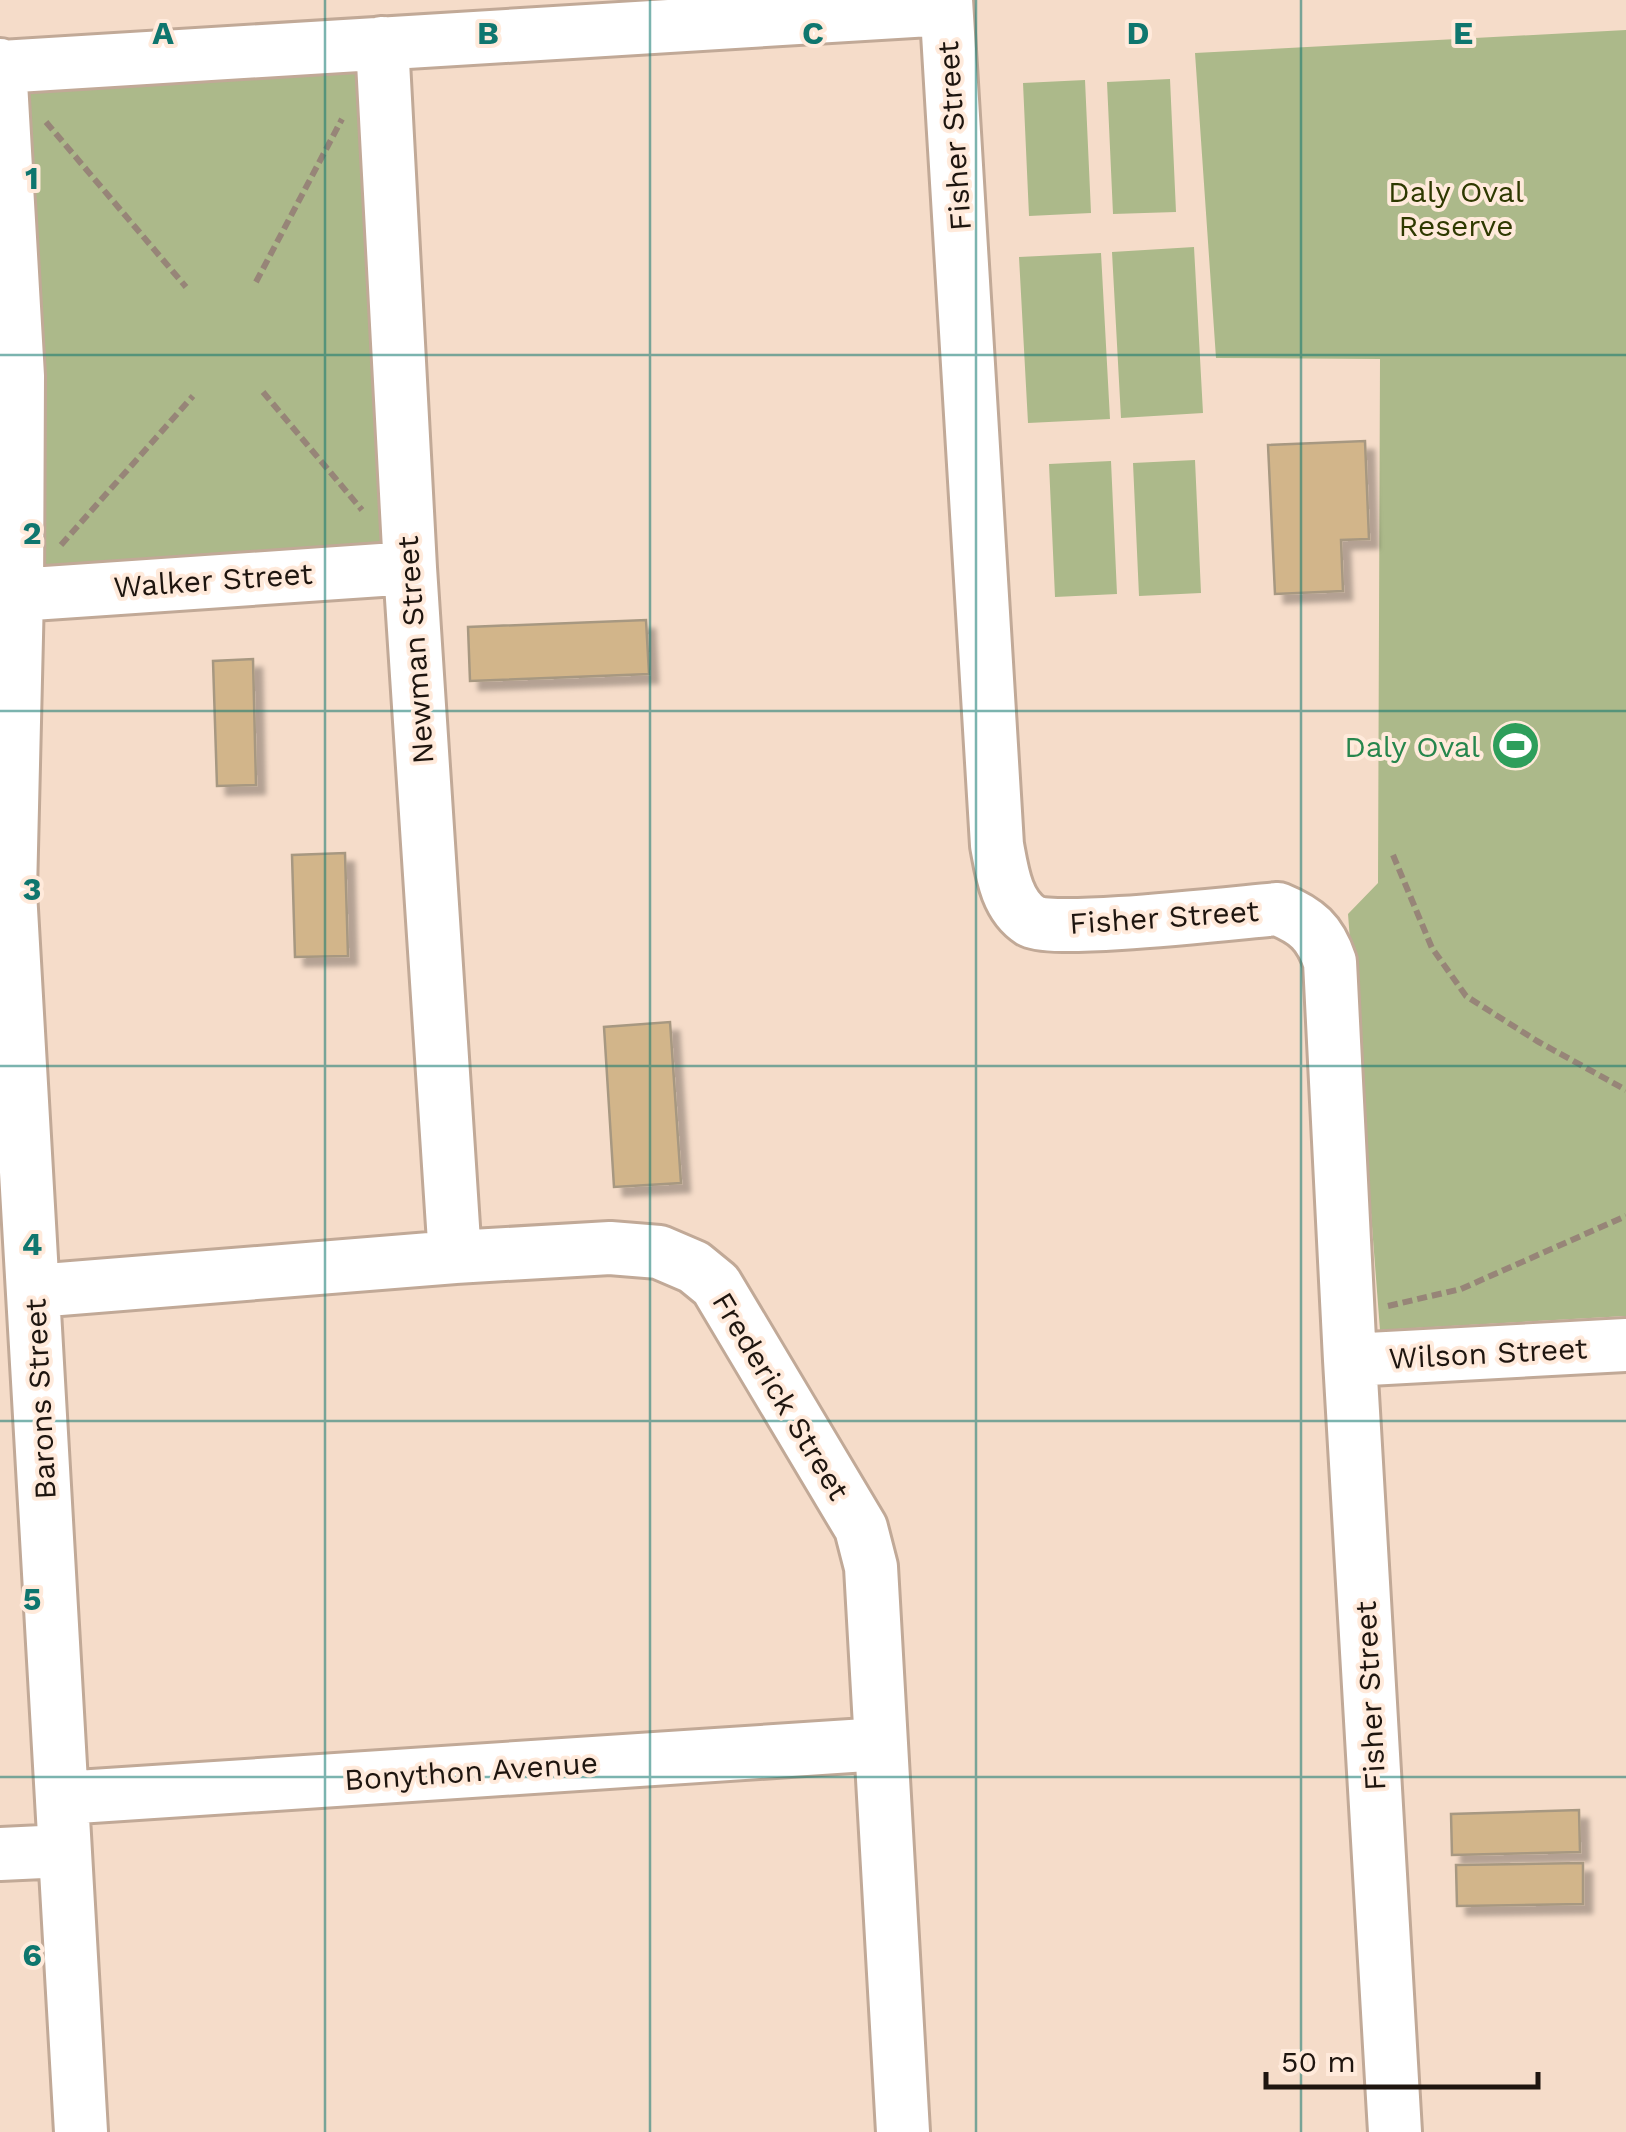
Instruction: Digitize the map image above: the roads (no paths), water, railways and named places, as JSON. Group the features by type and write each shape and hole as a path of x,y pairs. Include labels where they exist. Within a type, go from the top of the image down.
{"street":[{"path":"0,66 946,5"},
{"name":"Fisher Street","path":"946,5 997,845 1003,879 1018,909 1034,924 1077,925 1278,909 1306,920 1323,939 1330,962 1396,2132"},
{"name":"Newman Street","path":"382,43 410,568 455,1257"},
{"name":"Barons Street","path":"0,66 17,595 5,893 35,1291 81,2132"},
{"name":"Walker Street","path":"17,595 410,568"},
{"name":"Frederick Street","path":"35,1291 610,1248 659,1252 694,1267 716,1285 861,1528 871,1567 903,2132"},
{"name":"Wilson Street","path":"1349,1338 1626,1345"},
{"name":"Bonython Avenue","path":"62,1798 881,1744"},
{"path":"0,1854 64,1851"}],"place":[{"name":"Daly Oval","path":"1515,746"}],"park label":[{"name":"Daly Oval Reserve","path":"1456,208"}]}
